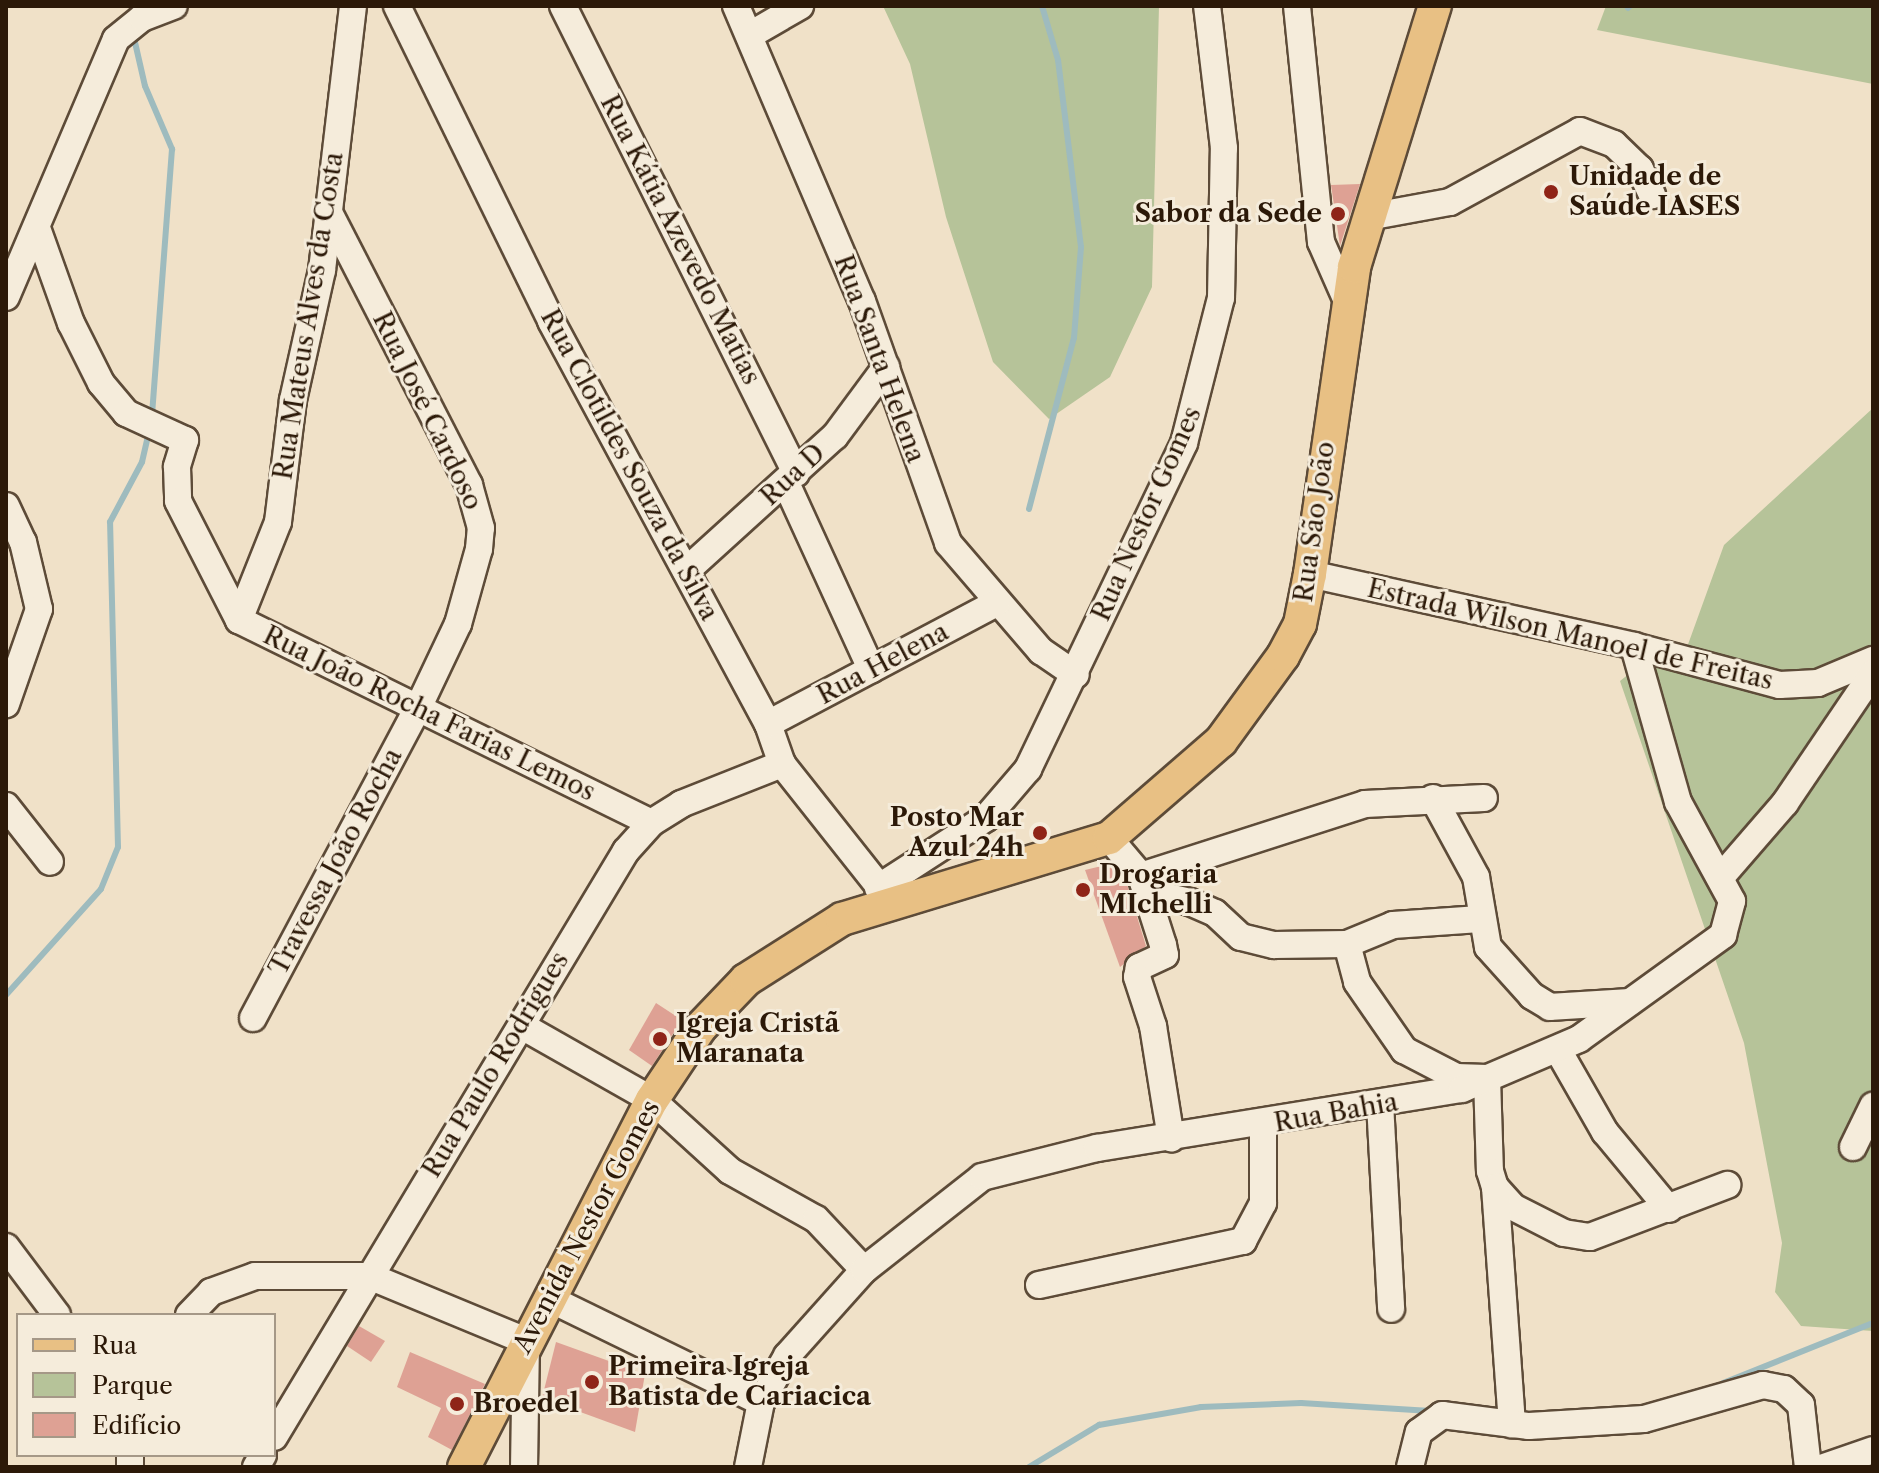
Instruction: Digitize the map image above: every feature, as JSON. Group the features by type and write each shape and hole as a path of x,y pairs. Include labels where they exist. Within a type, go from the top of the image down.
{"main road":[{"name":"Rua São João","path":"885,895 1109,838 1221,741 1290,645 1310,574 1347,301 1368,217 1435,6"},
{"name":"Avenida Nestor Gomes","path":"464,1467 652,1100 700,1028 746,980 795,944 885,895"}],"street":[{"path":"6,297 38,231 116,39 142,18 174,6"},
{"name":"Rua Mateus Alves da Costa","path":"239,620 278,522 328,211 353,6"},
{"name":"Rua Clotildes Souza da Silva","path":"397,6 551,321 768,724 782,764 885,895"},
{"name":"Rua Kátia Azevedo Matias","path":"563,6 791,478 871,669"},
{"name":"Rua Santa Helena","path":"736,6 886,367 942,530 997,603 1041,651 1076,675"},
{"path":"750,35 800,6"},
{"name":"Rua Nestor Gomes","path":"885,895 999,805 1028,769 1076,675 1184,443 1214,342 1221,298 1224,148 1207,6"},
{"path":"1297,6 1321,242 1347,301"},
{"path":"1368,217 1450,202 1580,131 1614,144 1640,169 1652,195"},
{"name":"Rua José Cardoso","path":"328,211 478,507 479,549 470,588 419,706"},
{"name":"Rua João Rocha Farias Lemos","path":"38,231 71,323 101,383 126,413 185,440 177,467 178,501 239,620 326,667 419,706 651,823"},
{"name":"Rua D","path":"686,571 791,478 849,420 886,367"},
{"path":"6,506 23,542 39,609 6,704"},
{"name":"Estrada Wilson Manoel de Freitas","path":"1310,574 1634,646 1780,685 1818,683 1873,660"},
{"name":"Rua Helena","path":"768,724 997,603"},
{"name":"Rua Bahia","path":"748,1467 761,1402 787,1356 864,1270 982,1177 1097,1148 1263,1126 1380,1103 1438,1096 1558,1050 1723,935 1732,901 1678,802 1634,646"},
{"path":"1721,877 1785,803 1873,673"},
{"name":"Travessa João Rocha","path":"253,1018 419,706"},
{"name":"Rua Paulo Rodrigues","path":"276,1434 522,1026 605,879 651,823 720,785 782,764"},
{"path":"1146,884 1365,804 1433,798 1484,798"},
{"path":"1433,798 1476,877 1480,919 1488,947 1540,1003 1630,1002"},
{"path":"6,806 50,862"},
{"path":"1109,838 1146,884 1165,955 1139,967 1137,977 1153,1026 1171,1139"},
{"path":"1146,884 1215,913 1241,937 1255,941 1347,944 1393,925 1480,919"},
{"path":"1347,944 1357,982 1404,1050 1456,1077 1487,1078 1512,1424"},
{"path":"522,1026 652,1100 730,1171 816,1219 864,1270"},
{"path":"1558,1050 1605,1132 1669,1209"},
{"path":"1380,1103 1391,1309"},
{"path":"1853,1147 1873,1106"},
{"path":"1039,1285 1243,1241 1263,1203 1263,1126"},
{"path":"1495,1187 1536,1221 1576,1237 1669,1209 1727,1185"},
{"path":"6,1247 56,1313"},
{"path":"191,1313 211,1292 255,1276 369,1276 526,1341 524,1467"},
{"path":"550,1299 761,1402"},
{"path":"1410,1467 1419,1432 1442,1415 1512,1424 1644,1419 1763,1385 1784,1389 1801,1405 1808,1467"},
{"path":"1824,1467 1873,1450"}],"green space":[{"path":"883,6 1159,6 1152,287 1110,377 1049,419 993,362 946,217 910,64"},
{"path":"1606,6 1873,6 1873,84 1597,30"},
{"path":"1873,408 1873,1331 1801,1326 1775,1292 1782,1243 1744,1043 1620,681 1653,655 1682,661 1724,545"}],"building":[{"path":"1360,184 1340,246 1331,185"},
{"path":"1110,864 1127,884 1146,946 1120,967 1085,870"},
{"name":"Igreja Cristã Maranata","path":"656,1003 682,1020 652,1066 629,1050"},
{"path":"359,1326 385,1341 371,1362 347,1346"},
{"name":"Primeira Igreja Batista de Cariacica","path":"556,1342 645,1374 635,1432 542,1398"},
{"name":"Broedel","path":"410,1352 485,1384 452,1450 428,1437 441,1408 397,1387"}],"waterway":[{"path":"1029,509 1074,338 1081,247 1058,60 1042,6"},
{"path":"134,38 145,86 172,149 152,418"},
{"path":"6,995 101,889 118,847 110,522 142,462 149,432"},
{"path":"1723,1383 1873,1323"},
{"path":"1029,1467 1099,1425 1201,1407 1301,1403 1431,1411"}],"place":[{"name":"Unidade de Saúde IASES","path":"1551,192"},
{"name":"Sabor da Sede","path":"1338,214"},
{"name":"Posto Mar Azul 24h","path":"1040,833"},
{"name":"Drogaria MIchelli","path":"1083,890"},
{"name":"Igreja Cristã Maranata","path":"660,1039"},
{"name":"Primeira Igreja Batista de Cariacica","path":"592,1382"},
{"name":"Broedel","path":"457,1404"}]}
